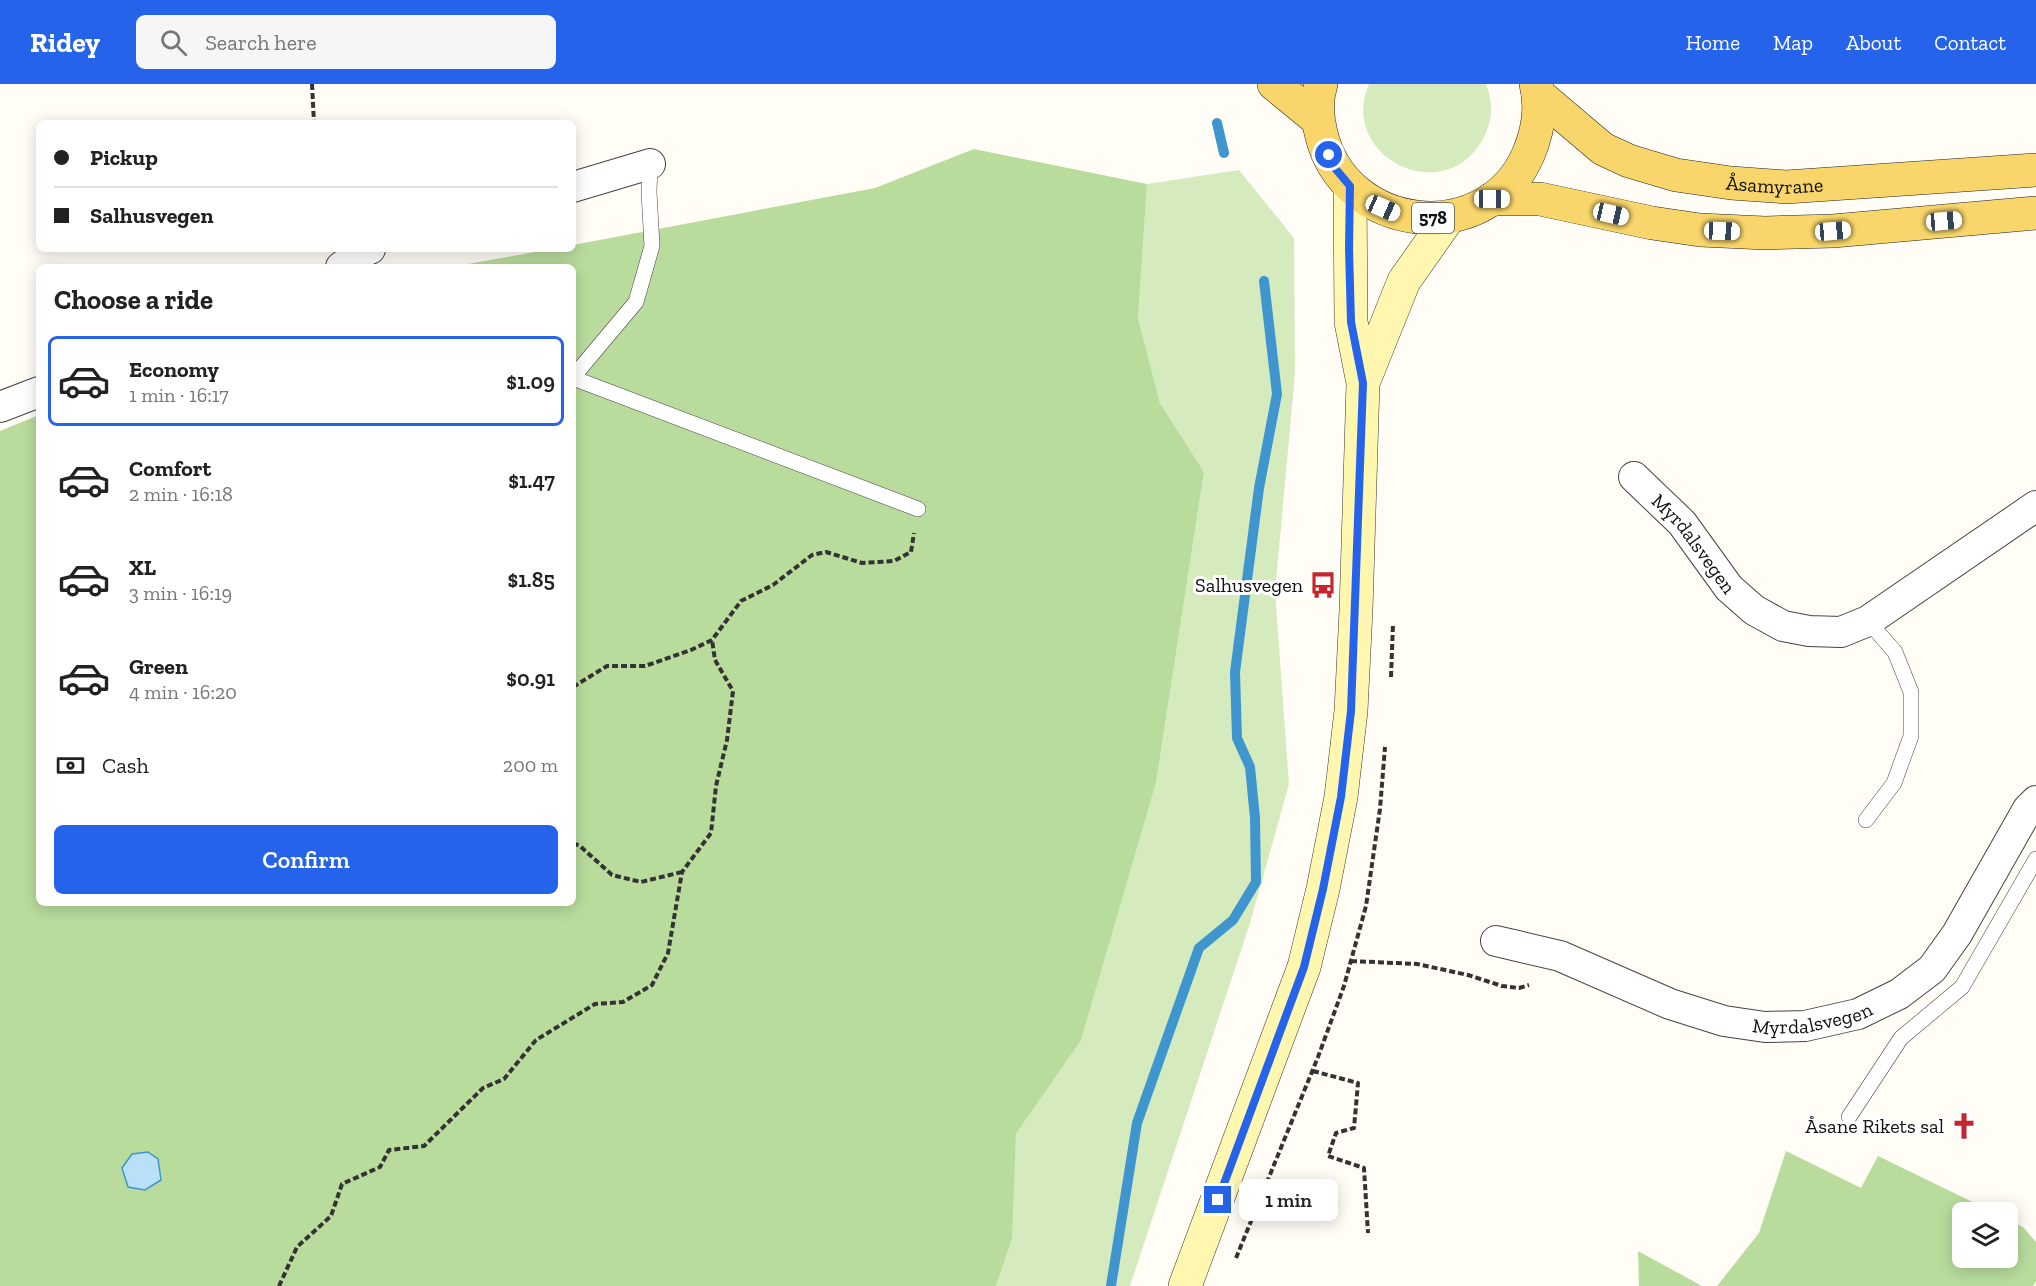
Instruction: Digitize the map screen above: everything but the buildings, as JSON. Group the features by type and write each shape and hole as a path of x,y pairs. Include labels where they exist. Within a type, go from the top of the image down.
{"main road":[{"path":"1274,84 1318,120"},
{"name":"578","path":"1321,84 1318,93 1318,120 1324,144 1334,167 1350,186 1371,203 1396,214 1422,219 1449,217 1472,210 1492,199 1510,183 1524,163 1534,141 1539,118 1537,89"},
{"name":"Åsamyrane","path":"1537,89 1603,149 1629,161 1676,175 1731,183 1786,187 2036,170"},
{"path":"1185,1286 1304,967 1323,889 1341,797 1351,711 1363,383 1351,322 1350,186"},
{"name":"578","path":"1492,199 1540,199 1652,223 1700,230 1765,233 1833,231 2036,213"},
{"path":"1363,383 1404,282 1449,217"}],"street":[{"path":"576,186 650,165"},
{"path":"345,264 364,252"},
{"path":"0,407 36,393"},
{"name":"Myrdalsvegen","path":"1634,477 1682,523 1729,588 1754,610 1784,626 1809,631 1841,632 1868,621 2036,506"},
{"name":"Myrdalsvegen","path":"1496,941 1560,956 1670,1004 1724,1021 1765,1027 1804,1026 1858,1014 1899,994 1932,969 1957,934 2028,809 2036,801"}],"lane":[{"path":"576,374 636,302 652,246 650,165"},
{"path":"576,379 918,509"},
{"path":"1866,820 1894,783 1911,736 1911,692 1895,651 1868,621"},
{"path":"1849,1117 1901,1038 1962,987 2036,859"}],"path":[{"path":"312,84 314,120"},
{"path":"576,685 607,666 645,666 712,640 741,602 773,585 812,555 826,552 862,563 894,561 910,552 918,509"},
{"path":"1393,648 1394,613"},
{"path":"279,1286 297,1247 332,1216 342,1184 380,1167 389,1150 424,1146 483,1088 504,1079 536,1040 595,1004 623,1002 652,985 668,953 682,872 711,833 716,786 727,740 733,691 715,660 712,640"},
{"path":"576,844 612,875 641,882 682,872"},
{"path":"1351,961 1417,964 1468,975 1502,986 1519,988 1531,984 1560,956"},
{"path":"1312,1071 1358,1083 1354,1128 1336,1133 1328,1156 1364,1168 1368,1233"}],"green space":[{"path":"1369,84 1486,84 1491,110 1487,131 1467,159 1446,170 1422,172 1400,166 1381,152 1368,133 1363,110"},
{"path":"974,149 1147,184 1138,318 1160,403 1204,472 1156,783 1081,1040 1016,1134 1012,1238 996,1286 0,1286 0,431 36,416 36,906 576,906 576,264 468,264 535,252 576,252 576,244 875,188"},
{"path":"1239,170 1294,238 1295,373 1275,592 1289,784 1251,920 1130,1286 996,1286 1011,1238 1016,1134 1081,1039 1156,783 1204,472 1160,403 1138,318 1147,184"},
{"path":"1786,1151 1861,1188 1878,1156 1972,1202 1952,1202 1952,1268 2018,1268 2018,1224 2036,1242 2036,1281 2033,1286 1717,1286 1759,1233"},
{"path":"1638,1251 1702,1286 1639,1286"}],"water":[{"path":"148,1152 158,1159 161,1180 145,1190 128,1187 122,1168 132,1154"}],"waterway":[{"path":"1217,123 1224,153"},
{"path":"1111,1286 1137,1123 1199,948 1233,920 1256,882 1255,818 1250,767 1237,738 1235,672 1259,488 1277,394 1264,281"}],"place":[{"name":"Salhusvegen","path":"1323,585"},
{"name":"Åsane Rikets sal","path":"1964,1126"}],"route":[{"path":"1218,1200 1304,967 1323,889 1341,797 1351,711 1363,383 1351,322 1350,186 1334,167 1329,155"}]}
